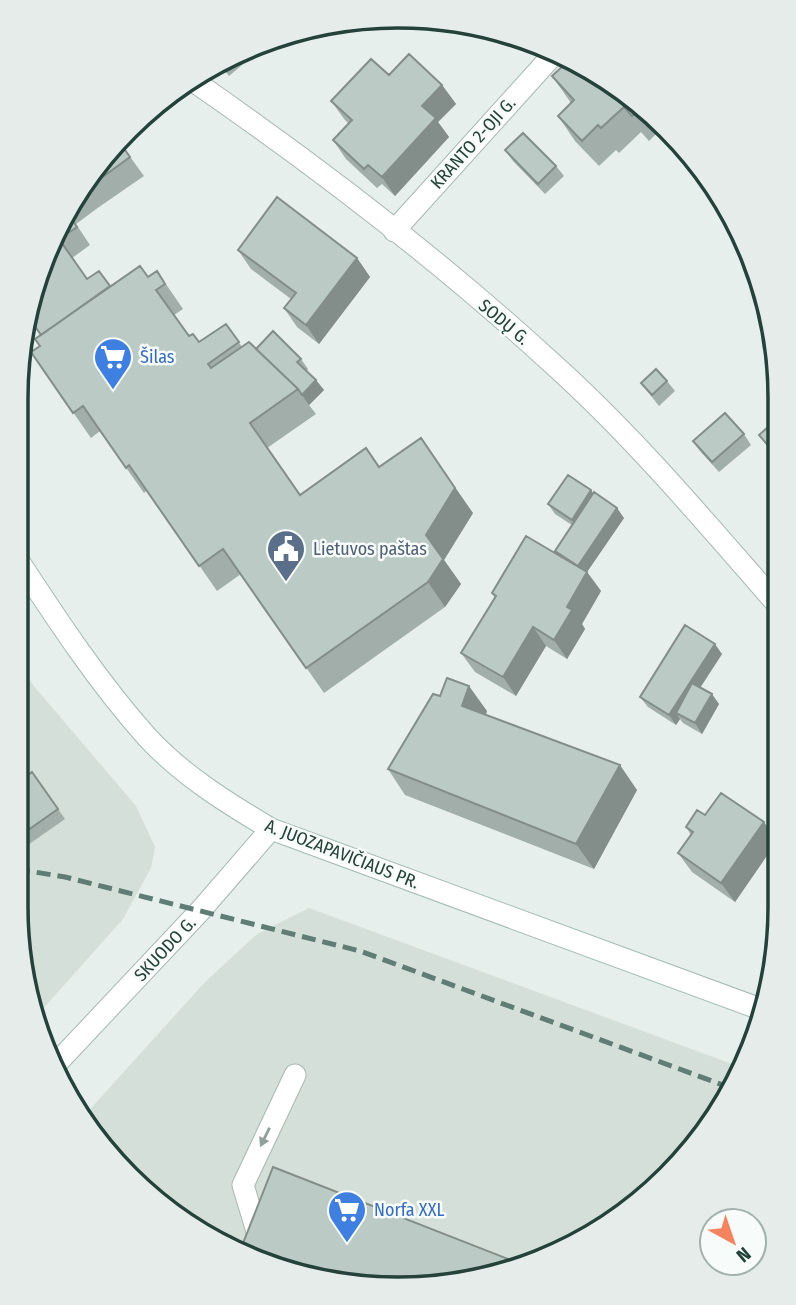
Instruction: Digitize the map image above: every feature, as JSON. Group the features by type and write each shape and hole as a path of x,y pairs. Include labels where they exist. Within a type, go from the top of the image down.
{"street":[{"name":"KRANTO 2-OJI G.","path":"394,230 548,60"},
{"name":"SODŲ G.","path":"200,85 272,135 394,230 555,365 652,461 768,593"},
{"name":"A. JUOZAPAVIČIAUS PR.","path":"28,575 81,655 148,738 216,796 271,829 754,1007"},
{"name":"SKUODO G.","path":"61,1059 200,911 271,829"},
{"path":"253,1247 258,1235 243,1185 295,1076"}],"shaded area":[{"path":"28,678 136,806 155,847 151,868 123,919 43,1009 35,979 29,931"},
{"path":"309,908 733,1064 706,1113 660,1169 604,1215 562,1239 517,1257 474,1269 322,1269 302,1264 256,1249 192,1215 136,1169 89,1111 205,982 257,934"}],"building":[{"path":"409,54 442,85 422,106 436,118 382,177 368,165 364,169 333,140 352,120 331,101 371,59 389,75"},
{"path":"562,66 604,90 634,114 632,116 624,107 601,128 598,125 582,141 558,116 574,100 552,76"},
{"path":"523,133 556,166 538,184 505,150"},
{"path":"124,149 130,157 99,179"},
{"path":"277,197 357,258 306,325 284,308 296,293 238,250"},
{"path":"73,222 77,227 66,234"},
{"path":"62,243 87,279 99,271 110,286 41,335 35,326 48,279"},
{"path":"140,266 148,277 157,271 165,284 156,290 189,336 193,334 199,342 226,324 239,342 208,364 211,368 249,342 298,389 250,423 300,495 366,448 379,467 421,438 455,488 426,535 443,559 428,582 306,668 223,549 199,566 129,465 126,468 83,406 73,413 31,352 40,346 35,339"},
{"path":"273,331 301,359 297,362 316,380 302,395 256,349"},
{"path":"656,369 667,381 652,395 641,383"},
{"path":"725,413 744,434 712,462 693,441"},
{"path":"768,427 768,445 759,435"},
{"path":"568,475 591,490 572,520 548,504"},
{"path":"594,492 617,508 578,566 555,551"},
{"path":"526,536 587,572 567,607 572,610 554,640 533,627 503,677 461,653 496,596 492,593"},
{"path":"685,625 715,644 669,715 640,697"},
{"path":"447,678 469,686 462,706 620,765 576,844 388,769 433,694 440,696"},
{"path":"692,683 712,694 695,723 676,713"},
{"path":"32,772 58,809 28,830 28,775"},
{"path":"721,793 764,822 721,883 678,853 693,832 686,827 697,810 705,815"},
{"name":"Norfa XXL","path":"273,1167 509,1259 446,1274 374,1276 302,1264 243,1243"}],"railway":[{"path":"28,871 65,877 360,951 722,1085"}],"place":[{"name":"Šilas","path":"113,391"},
{"name":"Lietuvos paštas","path":"286,583"},
{"name":"Norfa XXL","path":"347,1244"}]}
